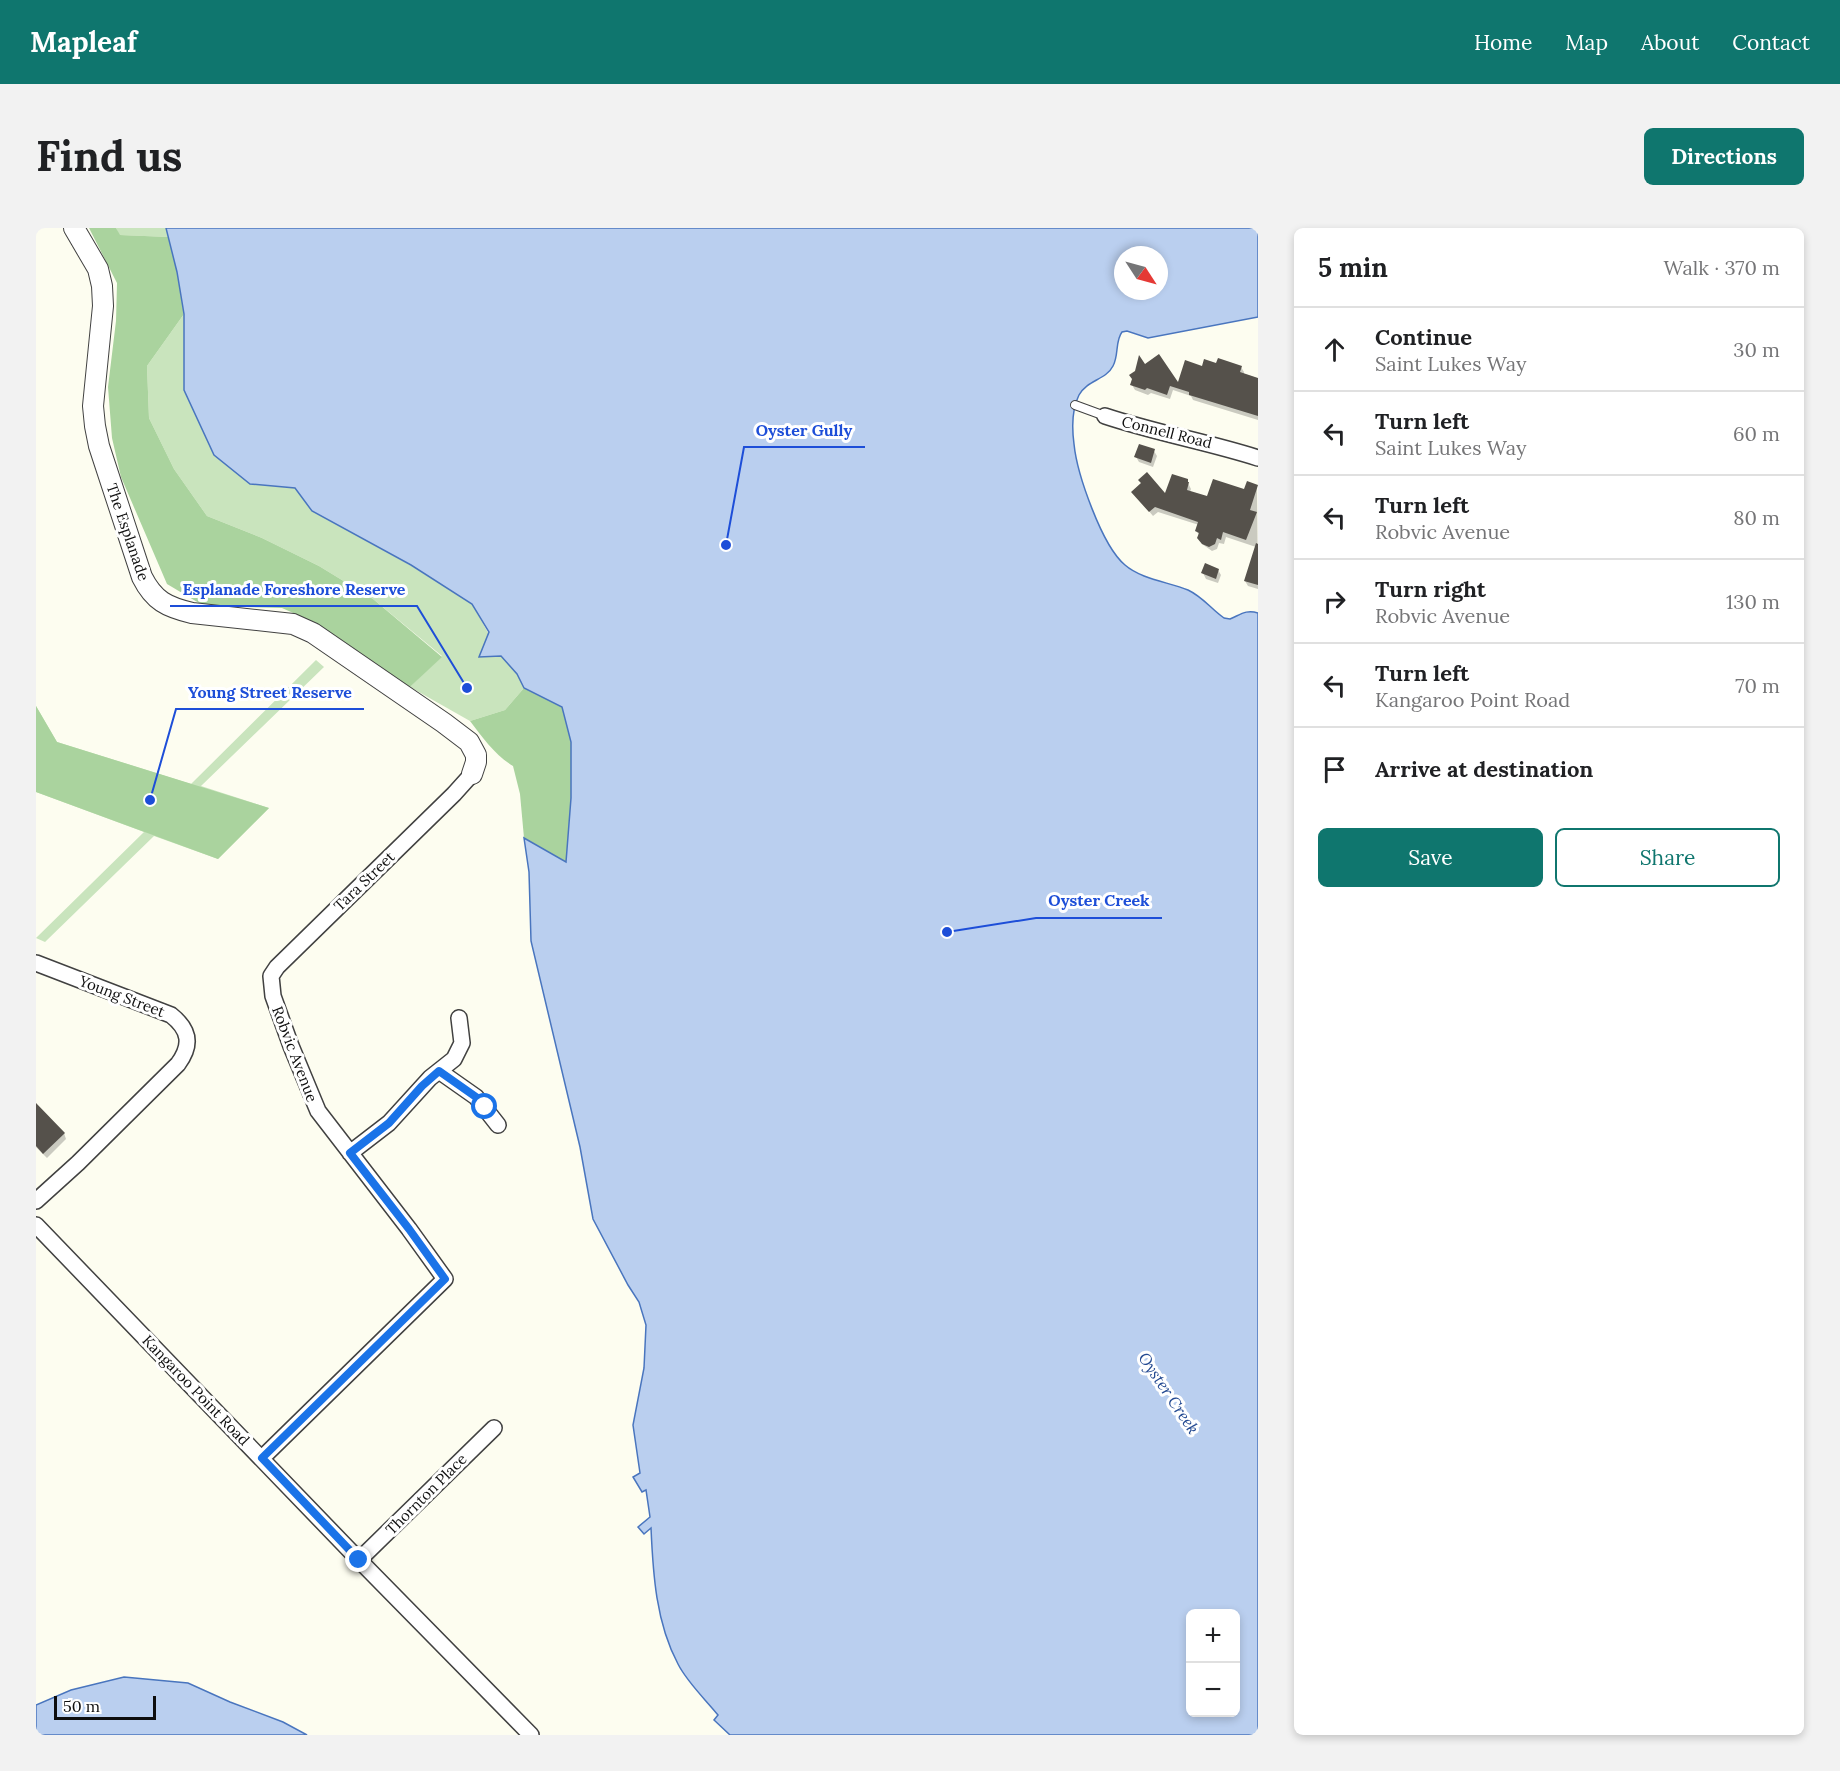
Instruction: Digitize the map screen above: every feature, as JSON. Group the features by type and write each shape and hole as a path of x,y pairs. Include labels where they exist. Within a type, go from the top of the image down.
{"street":[{"name":"The Esplanade","path":"74,228 98,269 102,286 104,306 93,406 99,447 141,577 147,588 162,603 179,610 293,624 312,633 469,742 476,755 472,774"},
{"name":"Connell Road","path":"1106,416 1225,447 1258,458"},
{"name":"Tara Street","path":"273,996 271,976 277,967 460,789 472,774"},
{"name":"Young Street","path":"36,963 171,1016 184,1028 188,1041 184,1056 171,1072 36,1201"},
{"name":"Robvic Avenue","path":"262,1458 445,1279 318,1111 273,996"},
{"path":"350,1153 389,1123 422,1086 454,1059 460,1048 462,1037 459,1018"},
{"path":"439,1071 476,1097 498,1125"},
{"name":"Kangaroo Point Road","path":"36,1225 531,1735"},
{"name":"Thornton Place","path":"359,1560 494,1428"}],"lane":[{"name":"Connell Road","path":"1076,405 1106,416"}],"green space":[{"path":"89,228 116,228 120,235 169,237 184,314 147,366 149,418 174,469 207,516 262,538 319,566 373,599 442,657 410,687 318,624 282,608 204,606 167,584 121,477 112,438 108,387 116,321 117,283"},
{"path":"116,228 166,228 169,237 119,235"},
{"path":"184,314 184,390 250,484 295,488 312,511 410,565 472,604 501,656 517,674 524,688 505,710 470,721 410,687 442,656 373,599 319,566 262,538 207,516 174,469 149,418 147,366"},
{"path":"316,660 324,667 201,786 269,808 218,859 154,836 45,942 36,938 144,832 36,792 36,706 57,742 191,784"},
{"path":"524,688 562,707 571,742 571,798 566,863 524,838 520,794 513,766 495,751 470,721 505,710"},
{"path":"36,706 57,742 269,808 218,859 36,792"}],"water":[{"path":"166,228 1258,228 1258,317 1148,338 1127,331 1122,332 1118,340 1115,362 1110,371 1087,386 1079,395 1074,413 1073,438 1080,473 1092,509 1116,556 1125,565 1147,577 1188,590 1224,618 1230,619 1247,612 1258,613 1258,1735 730,1735 714,1720 718,1715 686,1677 671,1648 657,1598 651,1528 644,1534 638,1527 650,1517 646,1490 642,1492 633,1477 640,1473 633,1425 644,1368 646,1325 639,1302 593,1219 580,1147 531,941 529,872 524,838 566,862 571,798 571,742 562,707 524,688 517,674 501,656 479,657 489,632 472,604 411,565 312,511 295,488 250,484 214,455 184,390 184,314"},
{"path":"124,1677 188,1683 283,1722 307,1735 36,1735 36,1705 71,1690"}],"building":[{"path":"1159,354 1178,382 1185,360 1202,366 1204,359 1216,363 1218,358 1242,366 1240,372 1258,378 1258,416 1189,395 1189,392 1170,386 1167,395 1130,385 1132,379 1129,375 1135,371 1139,355 1145,364"},
{"path":"1139,444 1155,449 1151,463 1134,457"},
{"path":"1147,472 1165,493 1172,474 1188,479 1187,490 1207,496 1213,479 1244,489 1247,481 1258,485 1250,510 1257,512 1246,540 1223,532 1221,540 1217,538 1215,544 1209,547 1197,538 1199,533 1195,531 1198,522 1155,507 1149,512 1131,492 1141,483 1138,480"},
{"path":"1256,543 1258,544 1258,585 1244,581"},
{"path":"1205,563 1219,569 1216,579 1201,573"},
{"path":"36,1103 65,1133 43,1154 36,1146"}],"place":[{"name":"Oyster Gully","path":"726,545"},
{"name":"Esplanade Foreshore Reserve","path":"467,688"},
{"name":"Young Street Reserve","path":"150,800"},
{"name":"Oyster Creek","path":"947,932"}],"route":[{"path":"359,1560 262,1458 445,1279 350,1153 397,1116 407,1102 439,1071 476,1097 485,1107"}]}
